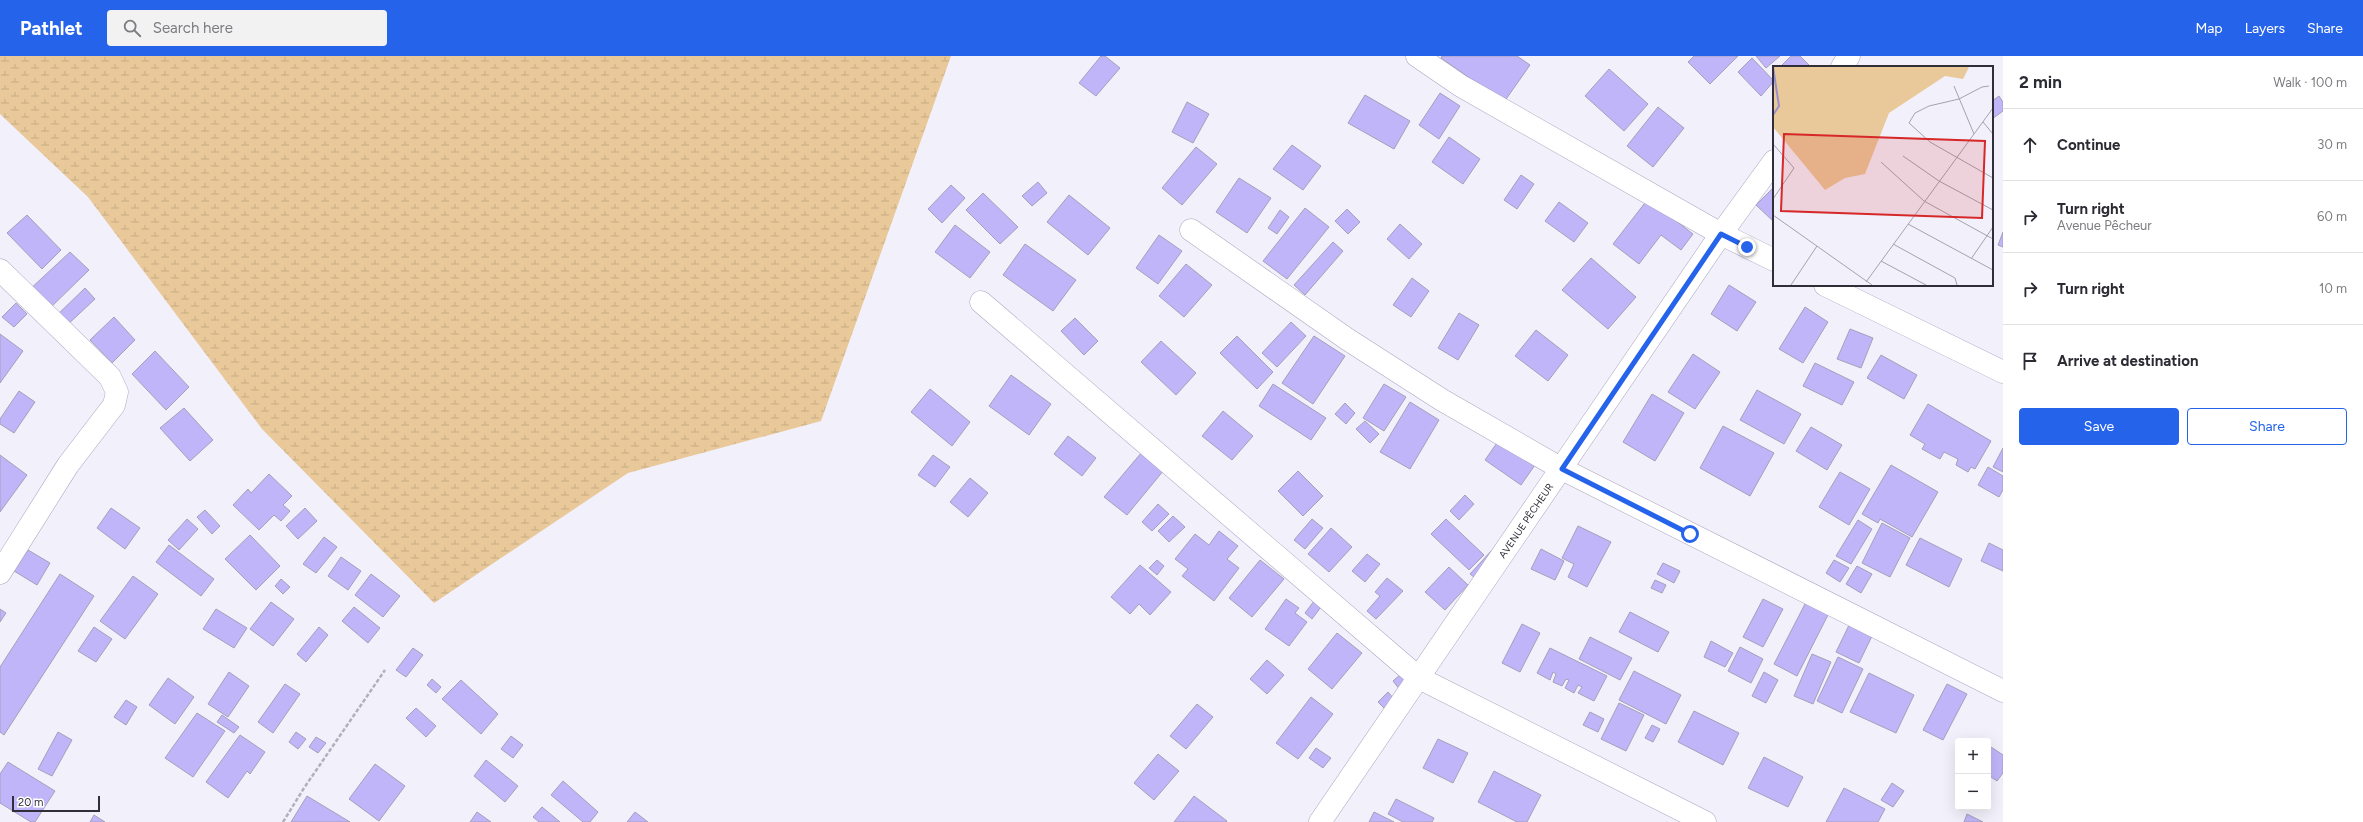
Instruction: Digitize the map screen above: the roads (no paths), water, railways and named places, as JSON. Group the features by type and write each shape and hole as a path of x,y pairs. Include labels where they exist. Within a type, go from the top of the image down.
{"street":[{"path":"1416,56 1461,86 1721,234 1773,260"},
{"path":"1843,66 1849,56"},
{"name":"AVENUE PÊCHEUR","path":"1320,822 1721,234 1773,162"},
{"path":"1191,230 1359,347 1442,400 1562,469 2003,691"},
{"path":"0,270 110,377 117,392 114,405 68,465 0,573"},
{"path":"1827,286 2003,372"},
{"path":"981,302 1419,678 1705,822"}]}
